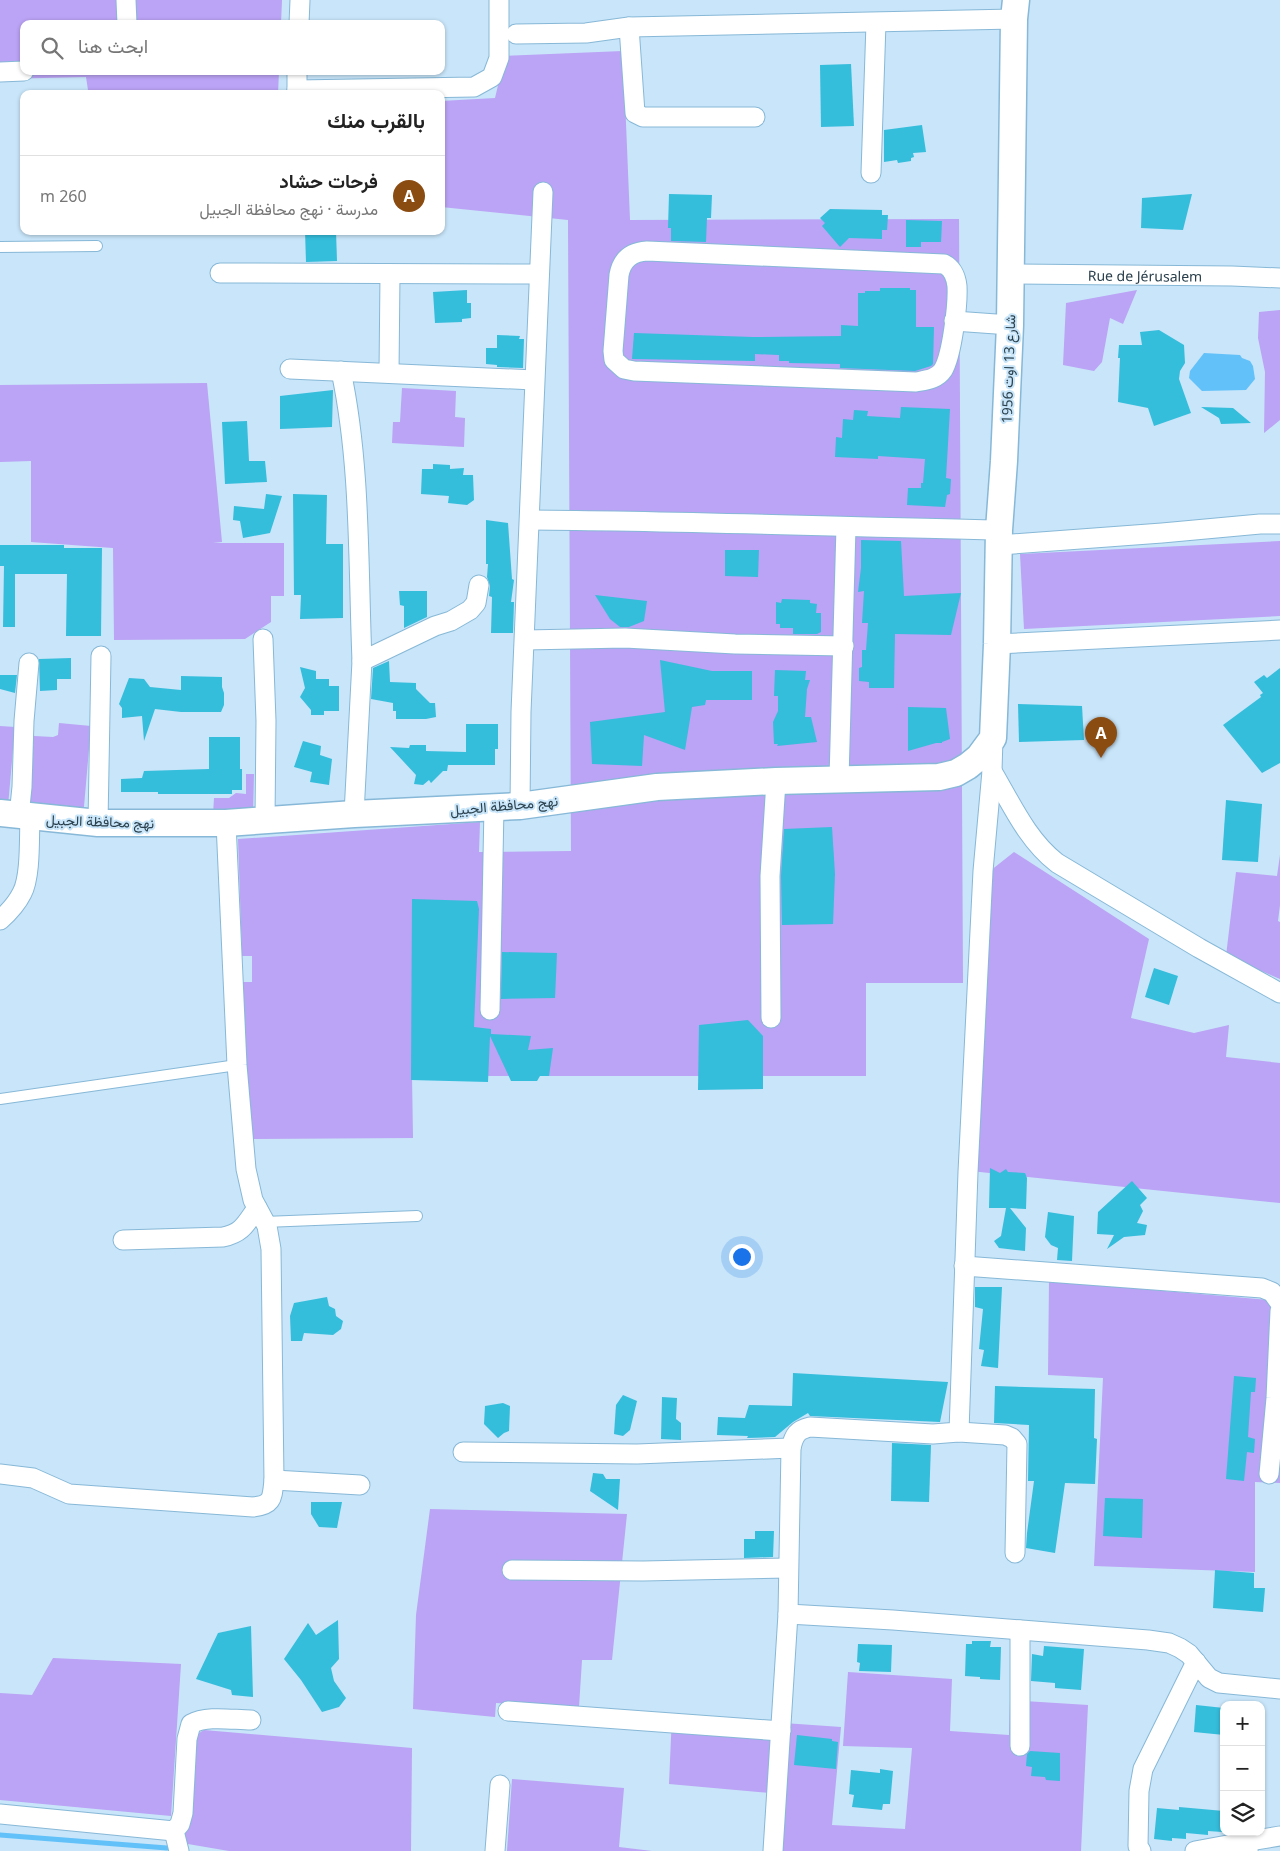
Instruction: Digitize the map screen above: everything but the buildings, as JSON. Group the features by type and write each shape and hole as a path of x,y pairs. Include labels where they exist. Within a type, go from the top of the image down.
{"street":[{"path":"126,0 127,20"},
{"path":"299,20 300,0"},
{"path":"368,90 474,87 492,77 499,58 499,0"},
{"path":"516,34 586,33 629,27 722,26 805,22 876,23 1015,9"},
{"name":"شارع 13 اوت 1956","path":"993,738 999,538 1010,325 1015,9"},
{"path":"871,174 876,23"},
{"path":"629,27 635,113 643,117 755,117"},
{"path":"0,72 20,71"},
{"path":"297,75 297,90"},
{"path":"520,806 521,712 543,192"},
{"path":"638,252 747,254 831,260 944,264 950,267 954,274 956,286 954,321 949,355 943,371 933,379 916,382 634,371 624,369 614,360 620,268 627,258 638,252"},
{"path":"220,273 539,274"},
{"path":"389,373 390,274"},
{"name":"Rue de Jérusalem","path":"1010,274 1280,278"},
{"path":"954,321 1010,325"},
{"path":"290,369 534,380"},
{"path":"341,371 350,423 356,504 362,661 354,814"},
{"path":"530,520 695,522 846,527 999,538 1162,533 1260,524 1280,524"},
{"path":"839,779 846,527"},
{"path":"362,661 435,626 451,621 470,610 476,603 479,585"},
{"path":"997,644 1280,630"},
{"path":"525,640 624,638 735,644 844,646"},
{"path":"263,639 266,721 265,819"},
{"path":"98,823 101,656"},
{"path":"0,920 12,908 22,892 26,878 16,816 22,787 24,721 29,663"},
{"path":"959,1432 964,1266 982,900 993,738"},
{"name":"نهج محافظة الجبيل","path":"16,816 98,823 226,823 265,819 520,806 657,787 776,781 939,777 956,773 979,756 993,738"},
{"path":"992,771 1043,853 1182,938 1280,993"},
{"path":"771,1018 770,876 776,781"},
{"path":"490,1010 494,807"},
{"path":"0,1474 33,1478 69,1494 253,1507 269,1503 273,1496 271,1250 261,1215 253,1200 246,1169 237,1065 226,823"},
{"path":"123,1240 223,1237 232,1235 261,1215"},
{"path":"964,1266 1262,1288 1272,1292 1280,1303"},
{"path":"1268,1474 1276,1398 1280,1311"},
{"path":"773,1851 788,1614 791,1448 796,1433 801,1429 810,1427 933,1434 959,1432 1005,1435 1012,1438 1017,1444 1015,1553"},
{"path":"463,1452 637,1454 791,1448"},
{"path":"274,1480 360,1484"},
{"path":"512,1570 643,1571 788,1568"},
{"path":"788,1614 1020,1630 1169,1643 1189,1654 1210,1678 1219,1683 1280,1689"},
{"path":"1020,1630 1020,1746"},
{"path":"1141,1851 1138,1846 1138,1791 1142,1769 1196,1662"},
{"path":"508,1712 781,1731"},
{"path":"174,1831 180,1824 183,1813 187,1739 191,1724 197,1720 206,1719 251,1720"},
{"path":"495,1851 500,1785"},
{"path":"0,1814 174,1831"},
{"path":"174,1831 179,1851"},
{"path":"1195,1851 1249,1846 1280,1836"}],"lane":[{"path":"0,247 97,246"},
{"path":"0,1100 237,1065"},
{"path":"261,1215 417,1216"}],"shaded area":[{"path":"0,0 282,0 281,20 20,20 20,75 279,75 278,90 88,90 86,77 0,79"},
{"path":"623,51 630,220 959,219 963,983 866,983 866,1076 412,1076 413,1138 250,1139 243,982 252,982 252,956 242,956 238,839 480,822 479,852 571,851 568,220 445,207 445,101 495,98 505,56"},
{"path":"1137,290 1123,324 1110,318 1102,362 1094,371 1063,365 1066,303"},
{"path":"1280,310 1280,420 1264,433 1265,372 1258,338 1259,312"},
{"path":"207,383 222,542 213,543 284,543 284,596 271,596 271,622 245,639 114,640 113,548 31,542 31,461 0,462 0,385"},
{"path":"402,388 456,391 455,417 465,418 464,447 392,443 393,422 400,422"},
{"path":"1280,541 1280,616 1024,629 1020,554"},
{"path":"59,723 91,726 83,818 25,808 28,726 34,726 34,736 53,737 58,735"},
{"path":"0,726 15,727 8,806 0,805"},
{"path":"246,774 254,774 253,815 213,815 214,798 229,798 236,793 246,794"},
{"path":"1014,852 1149,939 1131,1018 1194,1033 1229,1025 1226,1057 1280,1063 1280,1203 961,1170 990,871"},
{"path":"1280,855 1280,905 1278,921 1280,922 1280,979 1226,956 1236,872 1277,876"},
{"path":"1049,1281 1280,1301 1280,1483 1255,1482 1255,1572 1094,1566 1103,1378 1048,1375"},
{"path":"430,1509 627,1514 612,1660 582,1660 579,1707 496,1703 495,1717 413,1709 416,1615"},
{"path":"53,1658 181,1664 171,1816 0,1800 0,1693 32,1695"},
{"path":"848,1672 952,1679 950,1731 1009,1735 1010,1700 1088,1705 1081,1851 767,1851 770,1793 669,1784 672,1715 841,1727 832,1825 905,1829 912,1748 843,1746"},
{"path":"204,1730 412,1748 411,1851 229,1851 182,1843 194,1736"},
{"path":"512,1779 624,1788 619,1847 652,1851 507,1851"}],"water":[{"path":"1204,353 1240,355 1242,358 1250,361 1253,366 1255,379 1246,390 1202,391 1189,378 1190,371"}],"waterway":[{"path":"0,1835 167,1848"}],"place":[{"name":"فرحات حشاد","path":"1101,758"}]}
